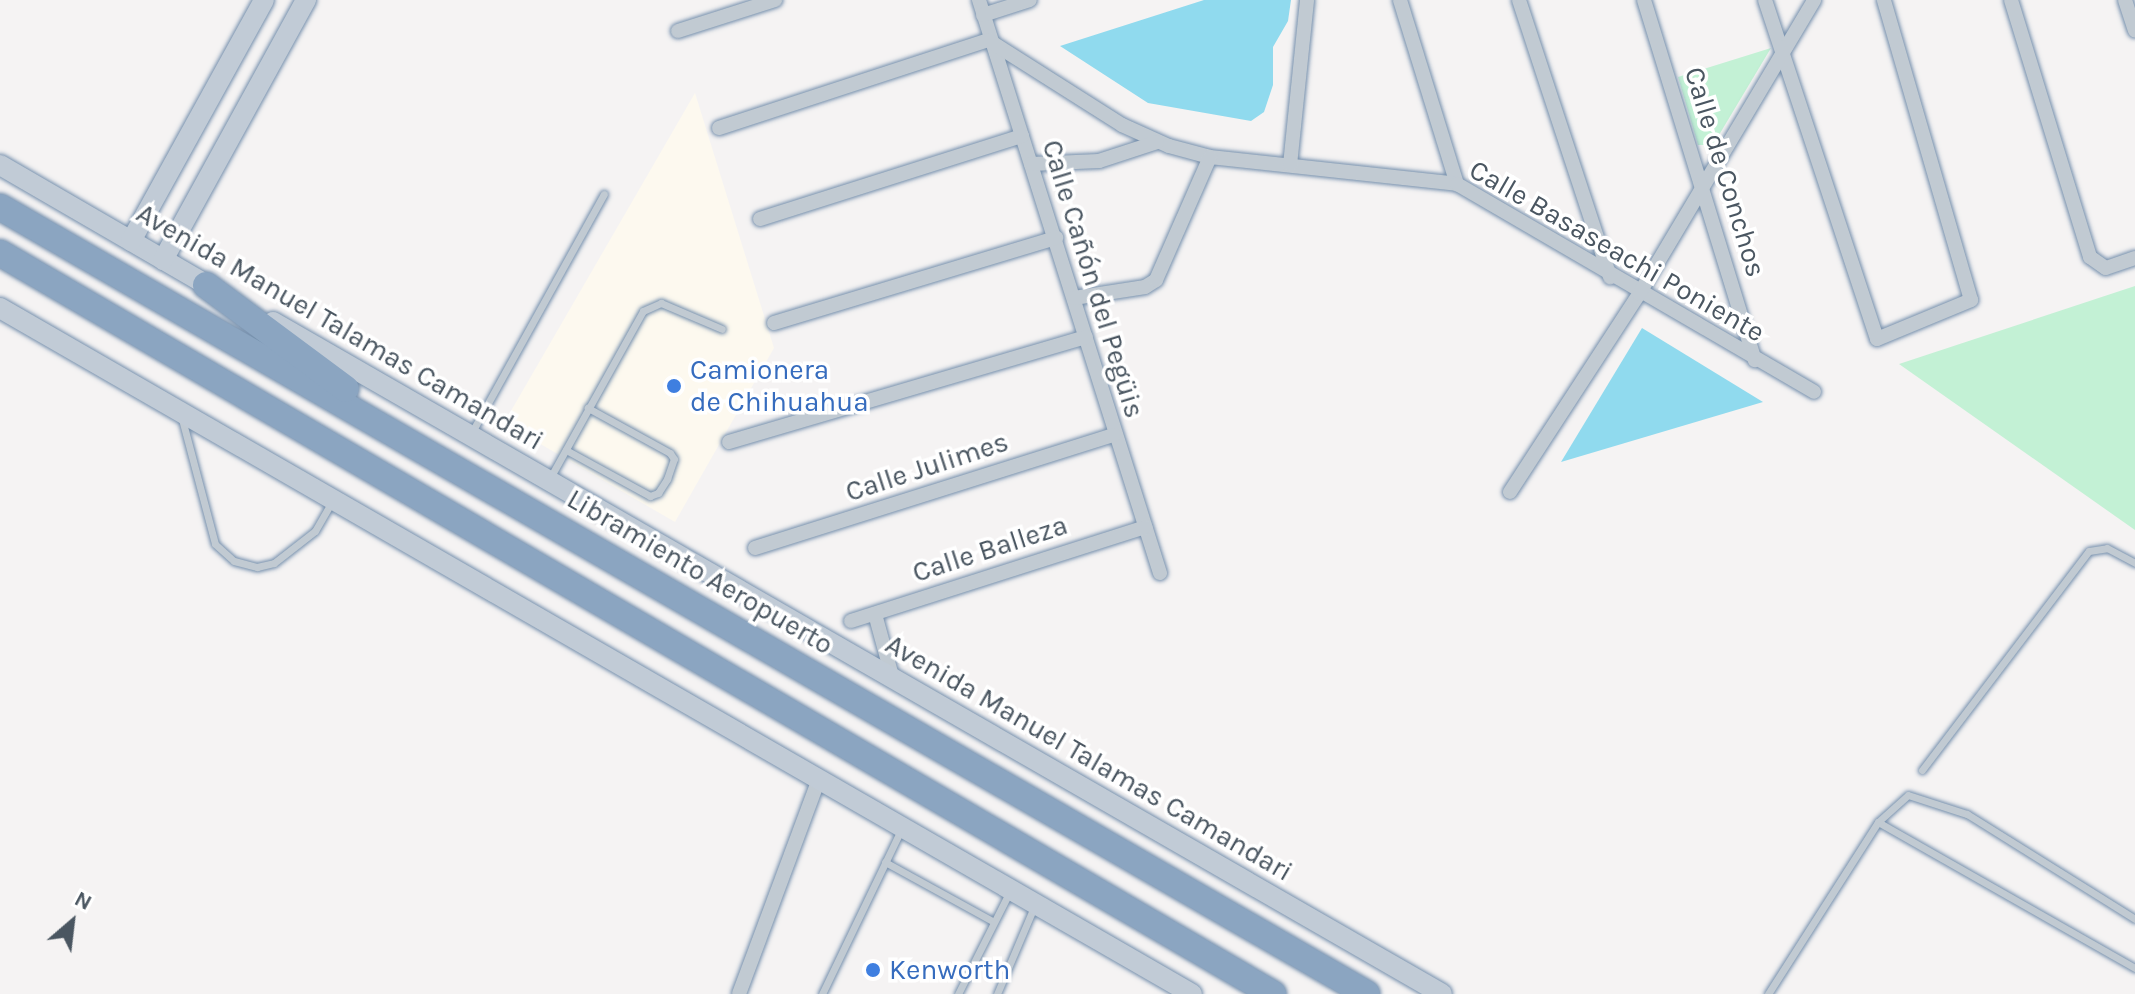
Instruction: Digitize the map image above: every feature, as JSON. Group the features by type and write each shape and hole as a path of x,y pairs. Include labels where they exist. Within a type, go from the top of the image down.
{"highway":[{"name":"Libramiento Aeropuerto","path":"0,207 1367,994"},
{"path":"0,253 1273,994"},
{"path":"206,285 438,459"}],"main road":[{"path":"131,241 264,0"},
{"path":"163,260 306,0"},
{"path":"246,33 278,51"},
{"name":"Avenida Manuel Talamas Camandari","path":"0,165 206,285 550,478 1442,994"},
{"path":"0,308 818,782 1192,994"}],"street":[{"path":"678,31 775,0"},
{"name":"Calle Cañón del Pegüis","path":"979,0 988,40 1056,238 1114,435 1160,573"},
{"path":"983,15 1030,0"},
{"path":"1290,165 1307,0"},
{"path":"1400,0 1457,184"},
{"path":"1519,0 1610,277"},
{"name":"Calle de Conchos","path":"1644,0 1755,360"},
{"path":"1765,0 1875,338 1968,306 1971,295 1884,0"},
{"path":"1510,492 1639,294 1702,183 1814,0"},
{"path":"2011,0 2090,257 2106,268 2135,258"},
{"path":"2125,0 2135,30"},
{"path":"719,128 988,40"},
{"name":"Calle Basaseachi Poniente","path":"988,40 1157,142 1210,157 1457,184 1639,294 1814,392"},
{"path":"760,219 1022,136"},
{"path":"1031,164 1099,161 1157,142"},
{"path":"1074,298 1145,287 1156,280 1210,157"},
{"path":"774,323 1056,238"},
{"path":"729,442 1086,337"},
{"name":"Calle Julimes","path":"755,548 1114,435"},
{"name":"Calle Balleza","path":"851,621 1145,527"},
{"path":"875,614 892,676"},
{"path":"739,994 818,782"}],"lane":[{"path":"470,433 604,194"},
{"path":"550,478 637,318 652,304 675,306 722,329"},
{"path":"566,450 650,496 667,479 674,459 670,453 588,408"},
{"path":"181,413 215,544 222,554 257,567 274,563 315,531 332,501"},
{"path":"1922,770 2089,551 2107,548 2135,563"},
{"path":"1768,994 1878,822 1908,795 1967,814 2135,919"},
{"path":"1878,822 2135,968"},
{"path":"822,994 901,829"},
{"path":"885,862 994,922"},
{"path":"958,994 1010,891"},
{"path":"997,994 1035,905"}],"shaded area":[{"path":"695,93 774,348 675,522 504,423"}],"green space":[{"path":"1771,48 1713,145 1698,145 1678,77"},
{"path":"2135,286 2135,530 1899,364"}],"water":[{"path":"1204,0 1291,0 1288,21 1273,47 1273,85 1264,112 1251,121 1148,103 1060,46"},
{"path":"1642,328 1763,402 1561,462"}],"place":[{"name":"Camionera de Chihuahua","path":"674,386"},
{"name":"Kenworth","path":"873,970"}]}
